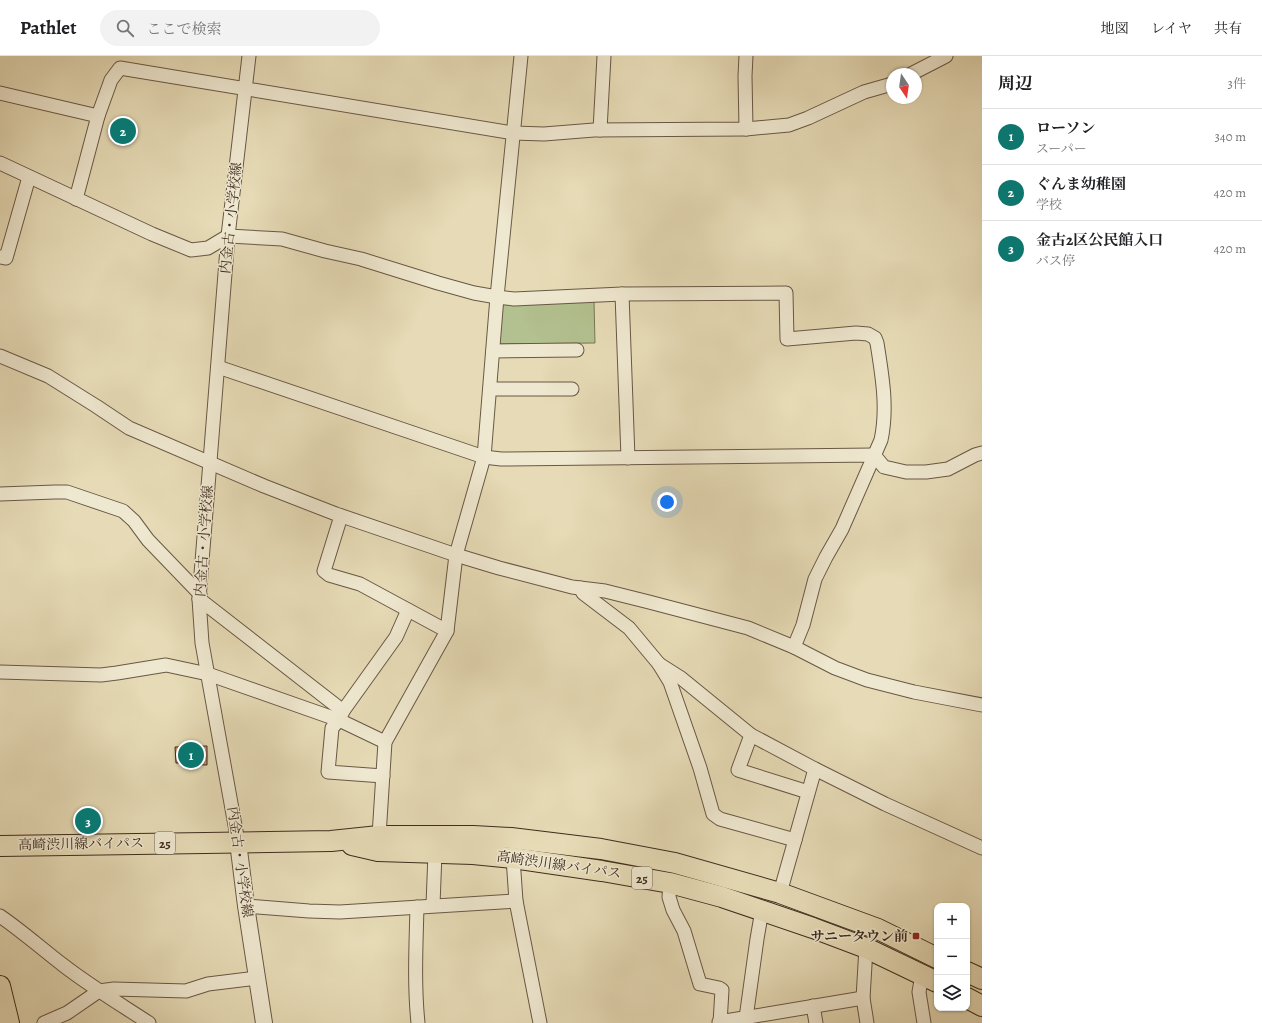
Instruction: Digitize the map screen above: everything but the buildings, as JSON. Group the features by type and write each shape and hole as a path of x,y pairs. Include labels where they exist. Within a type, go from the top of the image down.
{"main road":[{"name":"高崎渋川線バイパス","path":"0,846 330,841 379,836 511,838 601,849 675,863 780,893 878,929 934,957"},
{"name":"高崎渋川線バイパス","path":"330,841 378,851 473,854 513,858 574,866 670,883 722,897 762,910 866,948 930,978"},
{"path":"970,973 982,979"},
{"path":"0,986 8,1023"},
{"path":"970,1000 982,1006"}],"street":[{"name":"内金古・小学校線","path":"248,56 246,89 228,236 200,597 202,643 238,842 264,1023"},
{"path":"379,836 385,742 447,631 456,555 484,458 497,297 521,56"},
{"path":"600,130 604,56"},
{"path":"746,56 746,129"},
{"path":"922,68 946,56"},
{"path":"76,199 98,116 111,80 120,68 513,133 544,134 600,130 746,129 789,125 808,118 864,92 886,86"},
{"path":"0,93 98,116"},
{"path":"0,163 152,234 191,250 208,248 228,236 282,239 325,252 361,259 474,293 514,299 622,294 786,294 787,339 856,333 868,334 875,338 883,381 884,426 881,440 842,529 826,556 815,579 803,625 794,647"},
{"path":"0,257 6,258 29,177"},
{"path":"622,294 628,458"},
{"path":"493,350 577,350"},
{"path":"0,356 48,376 129,428 264,486 341,516 499,568 580,588 605,591 627,596 748,628 794,647 835,668 867,680 914,692 982,705"},
{"path":"218,367 484,458 874,455"},
{"path":"490,388 572,388"},
{"path":"874,455 884,467 906,472 926,472 948,469 974,455 982,453"},
{"path":"0,494 67,492 124,511 134,521 148,540 200,597 338,706 341,716"},
{"path":"341,516 324,571 329,575 360,584 447,631"},
{"path":"580,588 583,593 629,628 659,664 670,682 700,768 713,814 720,819 795,840"},
{"path":"383,776 328,772 332,728 396,638 408,610"},
{"path":"659,664 681,678 751,734 884,804 982,848"},
{"path":"0,672 101,675 117,674 166,665 208,674 341,716 385,742"},
{"path":"751,734 738,770 808,792"},
{"path":"780,893 815,769"},
{"path":"433,905 435,853"},
{"path":"513,858 516,900 540,1023"},
{"path":"670,883 669,897 673,910 684,931 700,984 722,990 720,1023 746,1018 765,1019 813,1006 863,998"},
{"path":"246,906 325,912 371,911 433,905 516,900"},
{"path":"417,907 415,960 418,1023"},
{"path":"746,1018 762,910"},
{"path":"0,916 99,991 149,1023"},
{"path":"866,948 863,998 868,1023"},
{"path":"44,1023 67,1012 99,991 114,989 186,991 208,984 257,978"},
{"path":"924,1023 919,992 930,978"},
{"path":"813,1006 816,1023"}],"green space":[{"path":"594,301 595,343 497,344 503,303"}],"place":[{"name":"ぐんま幼稚園","path":"123,131"},
{"name":"ローソン","path":"191,755"},
{"name":"金古2区公民館入口","path":"88,821"},
{"name":"サニータウン前","path":"916,936"}]}
